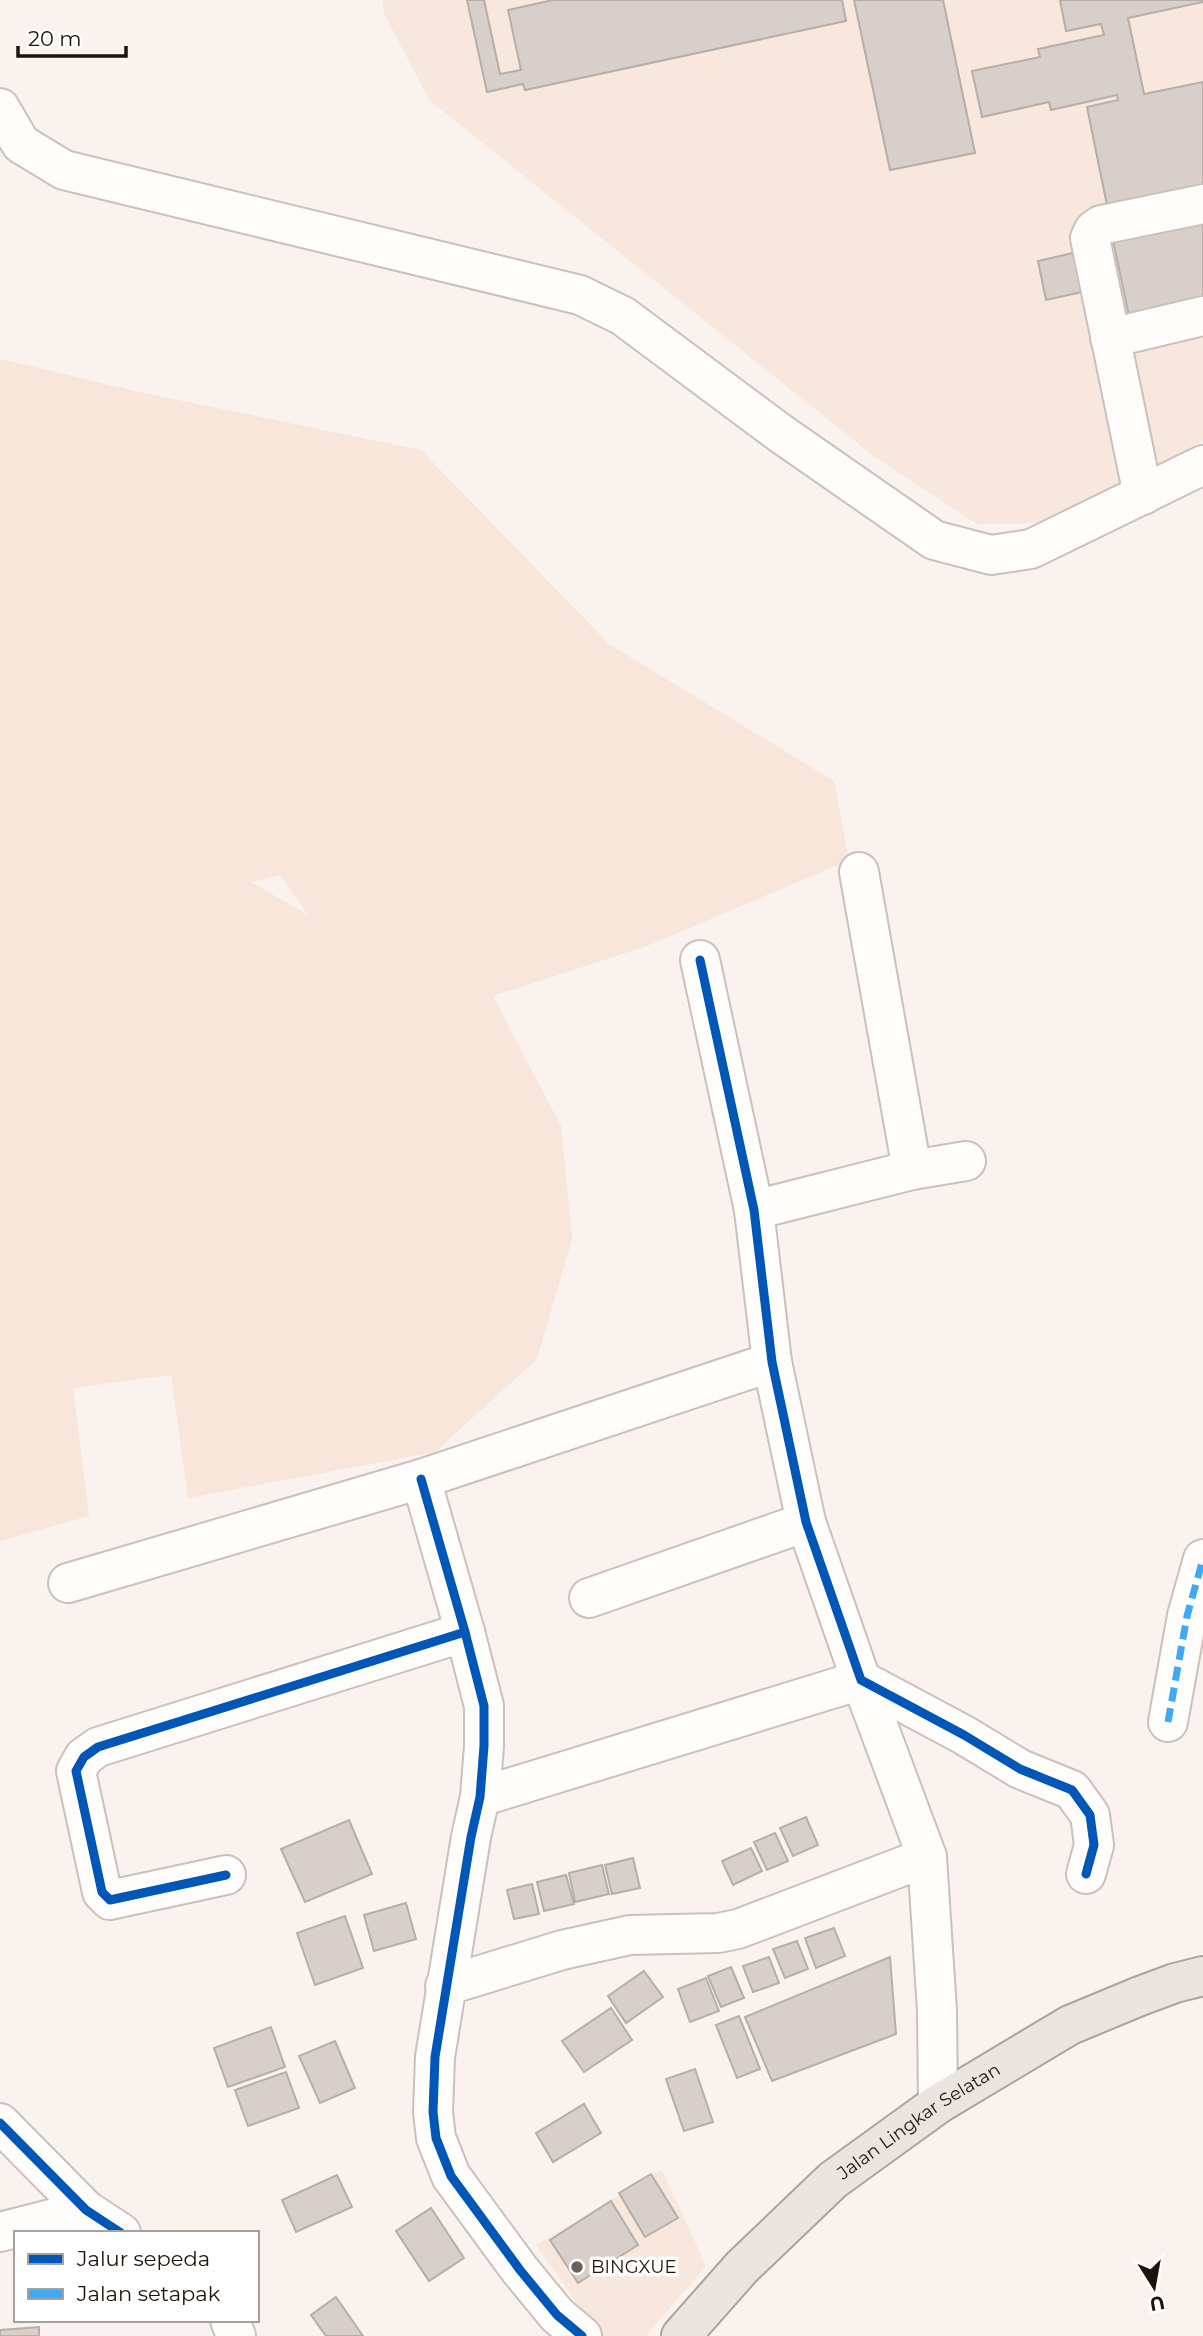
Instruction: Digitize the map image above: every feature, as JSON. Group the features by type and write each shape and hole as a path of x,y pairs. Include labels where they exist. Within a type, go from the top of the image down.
{"main road":[{"name":"Jalan Lingkar Selatan","path":"681,2336 742,2267 833,2180 938,2104 1070,2025 1175,1983 1203,1976"}],"street":[{"path":"0,108 21,145 64,170 580,295 623,316 780,433 934,540 991,555 1031,549 1203,465"},
{"path":"1143,495 1090,238 1094,230 1101,226 1203,204"},
{"path":"1110,338 1203,316"},
{"path":"859,872 912,1170"},
{"path":"700,960 754,1210 772,1362 806,1522 861,1680 928,1857 937,2011 938,2104"},
{"path":"754,1210 912,1170 966,1161"},
{"path":"68,1583 421,1479 772,1362"},
{"path":"421,1479 484,1706 480,1797 445,1986 435,2057 433,2112 436,2138 451,2176 520,2270 557,2315 582,2336"},
{"path":"589,1598 806,1522"},
{"path":"1168,1722 1187,1616 1203,1559"},
{"path":"226,1875 110,1900 102,1892 76,1771 84,1757 98,1747 465,1632"},
{"path":"480,1797 861,1680 964,1735 1020,1769 1072,1790 1090,1815 1094,1845 1086,1874"},
{"path":"445,1986 562,1950 630,1935 718,1933 738,1929 928,1857"},
{"path":"0,2123 86,2210 118,2231"},
{"path":"0,2232 86,2210"}],"shaded area":[{"path":"383,0 1203,0 1203,441 1050,523 977,524 876,458 429,100 384,13"},
{"path":"0,359 139,392 421,450 609,644 834,781 849,860 647,946 493,996 561,1126 572,1239 537,1359 435,1452 188,1498 171,1375 73,1388 89,1516 0,1541","holes":["280,875 308,915 251,882"]},
{"path":"662,2170 706,2266 646,2336 600,2336 536,2245"}],"building":[{"path":"467,0 484,0 500,74 521,70 508,10 553,0 842,0 846,21 525,90 523,84 487,92"},
{"path":"854,0 943,0 975,153 890,170"},
{"path":"1060,0 1203,0 1128,18 1144,94 1203,82 1203,200 1110,220 1087,107 1118,100 1117,95 1051,110 1049,102 982,117 972,71 1040,57 1038,49 1104,35 1101,24 1066,31"},
{"path":"1203,221 1203,300 1129,316 1113,240"},
{"path":"1073,253 1082,292 1046,300 1038,261"},
{"path":"806,1817 818,1845 793,1856 780,1828"},
{"path":"349,1820 372,1874 305,1902 281,1849"},
{"path":"775,1833 788,1861 767,1870 754,1842"},
{"path":"751,1848 762,1871 733,1885 722,1861"},
{"path":"633,1858 640,1888 612,1894 605,1865"},
{"path":"602,1865 609,1894 575,1902 569,1873"},
{"path":"566,1875 574,1904 544,1911 537,1882"},
{"path":"532,1884 539,1914 514,1919 507,1890"},
{"path":"406,1903 416,1939 374,1951 364,1915"},
{"path":"345,1916 363,1968 315,1985 297,1933"},
{"path":"834,1928 845,1956 816,1968 805,1938"},
{"path":"797,1941 808,1969 785,1978 773,1949"},
{"path":"769,1957 779,1983 753,1992 743,1966"},
{"path":"890,1957 896,2034 772,2081 745,2017"},
{"path":"731,1967 744,1998 721,2007 708,1976"},
{"path":"644,1971 663,1997 626,2023 608,1996"},
{"path":"706,1978 719,2011 690,2022 678,1989"},
{"path":"611,2008 632,2040 584,2072 562,2041"},
{"path":"739,2016 760,2069 737,2078 716,2025"},
{"path":"271,2027 285,2067 228,2087 214,2048"},
{"path":"335,2041 355,2088 320,2103 299,2056"},
{"path":"695,2069 713,2122 684,2131 666,2079"},
{"path":"286,2072 299,2108 248,2126 235,2090"},
{"path":"584,2104 601,2133 553,2162 536,2133"},
{"path":"651,2174 678,2218 645,2237 619,2193"},
{"path":"337,2175 352,2207 296,2232 282,2200"},
{"path":"611,2201 638,2245 578,2283 550,2240"},
{"path":"431,2208 464,2258 429,2281 396,2231"},
{"path":"336,2297 363,2336 326,2336 311,2315"},
{"path":"39,2327 39,2336 0,2336 0,2330"}],"marked path":[{"path":"1168,1722 1187,1616 1203,1559"}],"cycle path":[{"path":"700,960 754,1210 772,1362 806,1522 861,1680 964,1735 1020,1769 1072,1790 1090,1815 1094,1845 1086,1874"},
{"path":"421,1479 484,1706 480,1797 435,2057 433,2112 436,2138 451,2176 520,2270 557,2315 582,2336"},
{"path":"226,1875 110,1900 102,1892 76,1771 84,1757 98,1747 465,1632"},
{"path":"0,2123 86,2210 118,2231"}],"place":[{"name":"BINGXUE","path":"577,2267"}]}
